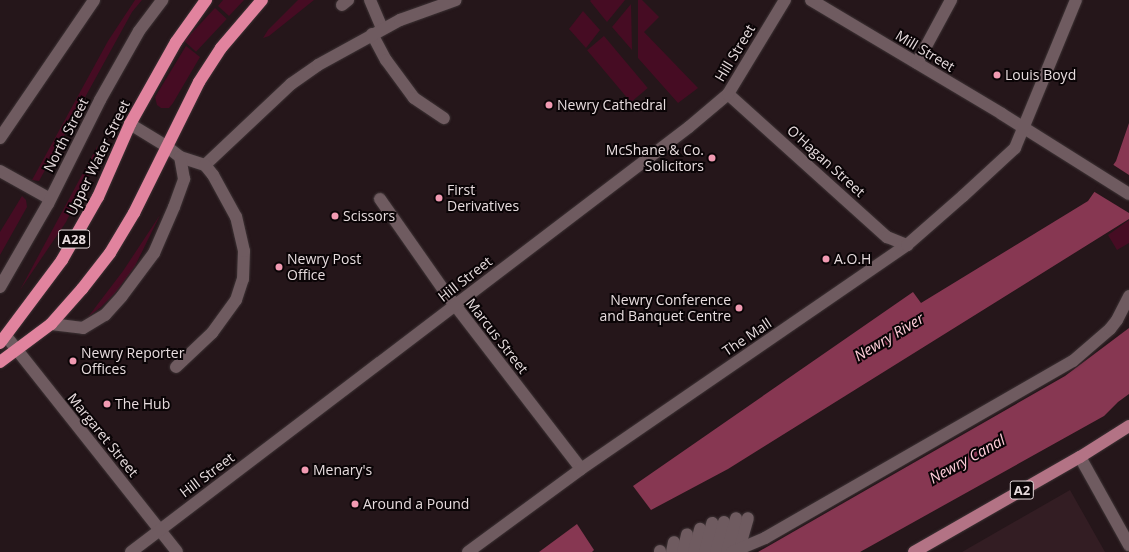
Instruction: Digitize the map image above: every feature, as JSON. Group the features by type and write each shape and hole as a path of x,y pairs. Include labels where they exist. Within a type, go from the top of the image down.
{"highway":[{"name":"Upper Water Street","path":"3,340 62,260 98,196 130,124 176,42 206,0"},
{"name":"A28","path":"0,362 17,351 51,324 82,290 110,253 134,213 166,146 207,68 220,48 262,0"}],"main road":[{"name":"A2","path":"914,552 1080,457 1129,426"}],"street":[{"path":"0,138 94,0"},
{"name":"North Street","path":"0,287 50,199 100,100 135,38 162,0"},
{"path":"370,0 377,31 386,60 414,98 444,118"},
{"path":"205,165 291,84 318,65 377,31 400,20 456,0"},
{"name":"Hill Street","path":"131,552 690,127 728,94 785,0"},
{"name":"Mill Street","path":"811,0 1024,128 1129,194"},
{"path":"917,63 951,0"},
{"name":"The Mall","path":"468,552 581,469 907,244 1015,148 1076,0"},
{"name":"O'Hagan Street","path":"728,94 887,237 907,244"},
{"path":"130,124 166,146 180,157 205,165 213,175 236,217 244,251 243,279 236,300 212,333 176,367"},
{"path":"51,324 83,328 105,315 122,296 154,253 174,207 184,179 180,157"},
{"path":"0,171 50,199"},
{"name":"Marcus Street","path":"380,199 455,306 581,469"},
{"path":"733,551 765,538 1073,361 1110,329 1117,320 1128,297"},
{"name":"Margaret Street","path":"3,340 17,351 177,552"},
{"path":"1080,457 1129,545"},
{"path":"733,551 742,518"},
{"path":"705,552 718,523 716,552"},
{"path":"694,552 700,529"},
{"path":"682,552 687,534"}],"shaded area":[{"path":"135,0 142,0 132,12 39,181 32,180 108,41"},
{"path":"223,0 244,0 229,16 218,6"},
{"path":"298,0 314,0 269,36 263,38 268,30"},
{"path":"625,0 607,22 590,1"},
{"path":"638,0 642,0 659,17 644,32 698,88 678,103 638,58"},
{"path":"631,4 632,50 612,27"},
{"path":"215,8 227,19 196,52 184,41"},
{"path":"583,11 600,30 586,48 569,29"},
{"path":"604,36 648,88 631,102 587,50"},
{"path":"186,46 200,57 173,103 169,108 161,108 157,105 155,97"},
{"path":"98,145 89,175 66,222 20,290"},
{"path":"22,196 26,200 27,207 0,255 0,232"},
{"path":"160,215 135,266 115,293 88,317 123,271"},
{"path":"1129,220 1129,243 1117,250 1108,235"},
{"path":"1070,490 1105,552 962,552"}],"water":[{"name":"Newry River","path":"1129,123 1129,203 1126,206 1129,212 1129,219 728,469 651,510 633,486 913,292 921,303 1088,201 1116,161"},
{"name":"Newry Canal","path":"1129,328 1129,394 1118,402 1104,416 860,552 758,552 1065,376"},
{"path":"577,524 594,550 592,552 539,552"}],"pier":[{"path":"1112,164 1129,175 1129,213 1093,191"}],"place":[{"name":"Louis Boyd","path":"997,75"},
{"name":"Newry Cathedral","path":"549,105"},
{"name":"McShane & Co. Solicitors","path":"712,158"},
{"name":"First Derivatives","path":"439,198"},
{"name":"Scissors","path":"335,216"},
{"name":"A.O.H","path":"826,259"},
{"name":"Newry Post Office","path":"279,267"},
{"name":"Newry Conference and Banquet Centre","path":"739,308"},
{"name":"Newry Reporter Offices","path":"73,361"},
{"name":"The Hub","path":"107,404"},
{"name":"Menary's","path":"305,470"},
{"name":"Around a Pound","path":"355,504"}]}
